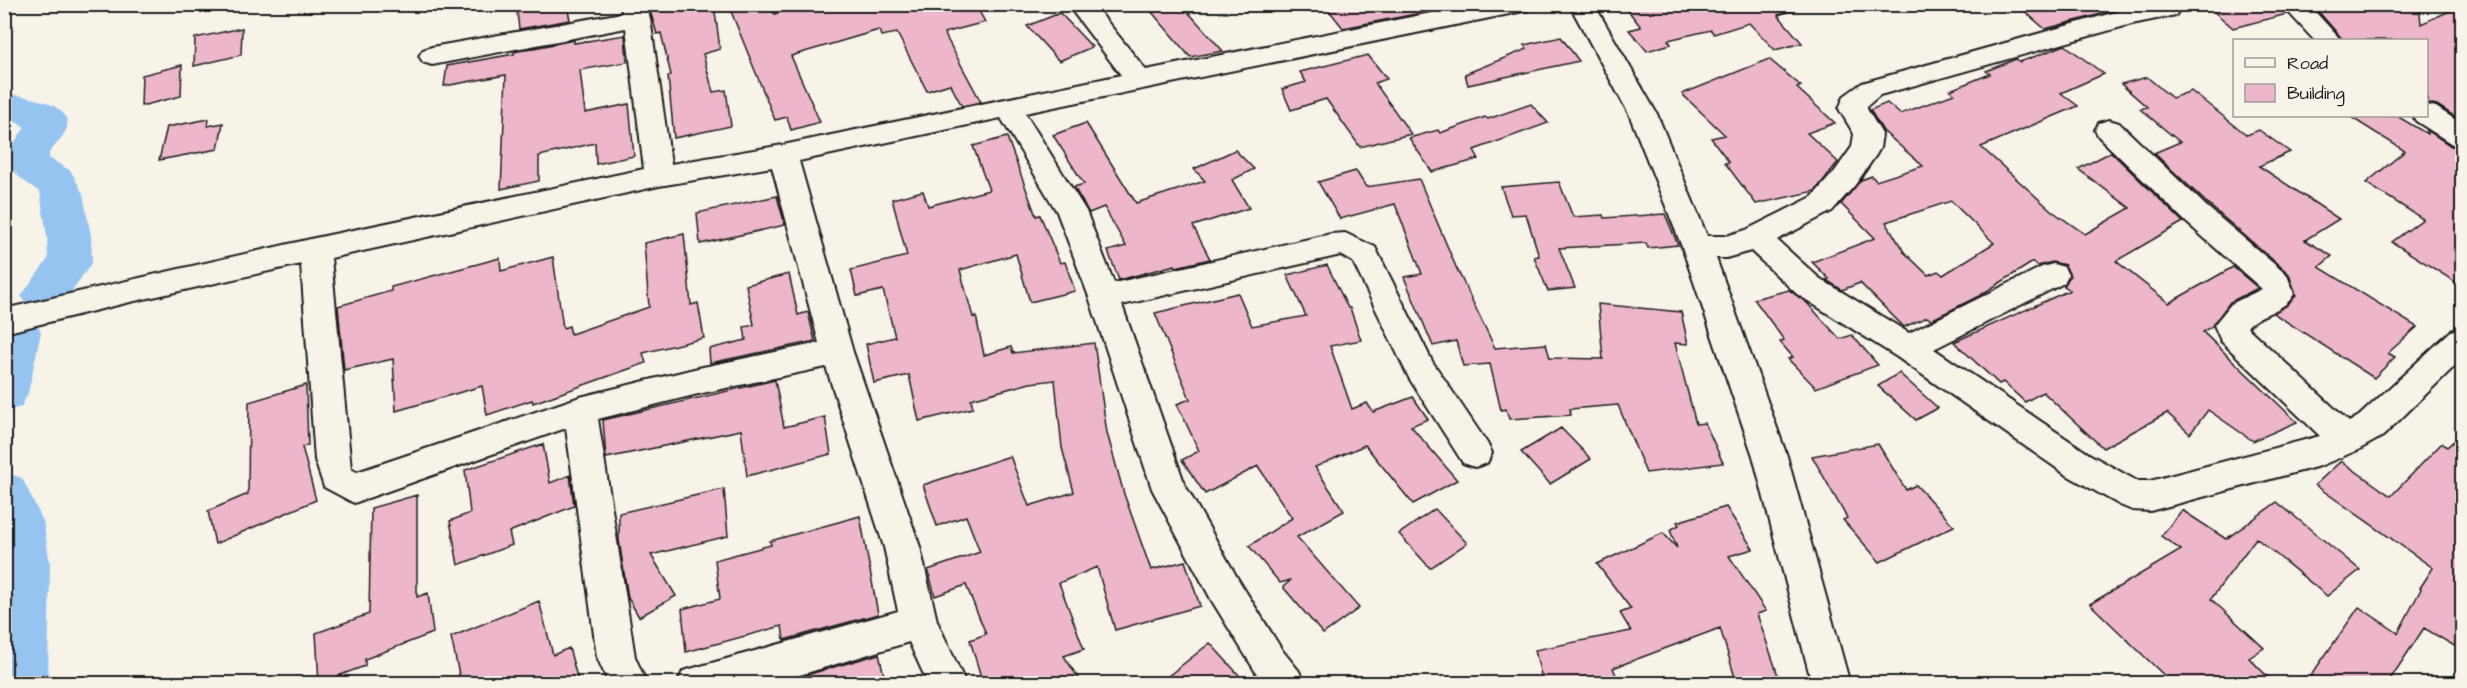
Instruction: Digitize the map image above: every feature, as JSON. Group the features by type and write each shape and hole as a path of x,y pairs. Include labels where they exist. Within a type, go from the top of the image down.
{"street":[{"path":"1079,4 1141,82"},
{"path":"4,321 315,249 658,176 783,155 1008,107 1141,82 1430,13 1518,4"},
{"path":"1581,4 1643,114 1697,247 1770,456 1831,684"},
{"path":"1697,247 1726,247 1756,238 1821,204 1845,178 1866,148 1868,134 1853,109 1854,102 1871,88 2095,25 2167,9 2171,4"},
{"path":"2293,4 2327,39"},
{"path":"432,56 634,11 658,176"},
{"path":"1008,107 1071,211 1104,297 1169,489 1225,590 1269,662 1286,684"},
{"path":"2428,115 2463,137"},
{"path":"2109,130 2196,214 2276,283 2280,294 2242,312 2230,324 2232,332 2346,440"},
{"path":"783,155 837,352 902,547 919,622 948,684"},
{"path":"1756,238 1808,286 1908,348 2077,464 2132,495 2150,496 2202,484 2241,471 2320,452 2346,440 2371,426 2463,340"},
{"path":"1104,297 1302,250 1338,244 1354,248 1364,255 1420,369 1474,453"},
{"path":"315,249 332,460 336,477 354,488 580,410 698,381 837,352"},
{"path":"1908,348 2053,274"},
{"path":"580,410 616,657 628,684"},
{"path":"696,684 770,666 919,622"}],"building":[{"path":"516,4 567,4 570,20 519,29"},
{"path":"648,4 714,4 720,49 703,54 713,92 726,90 731,126 674,138 668,76 671,75 661,33 657,34"},
{"path":"728,4 767,4 775,14 799,4 975,4 985,22 944,33 981,102 962,106 950,84 927,91 897,33 881,36 879,30 791,56 820,122 791,130 787,117 775,120"},
{"path":"1145,4 1181,4 1223,51 1190,57"},
{"path":"1324,4 1420,4 1421,13 1343,28"},
{"path":"1623,4 1794,4 1795,10 1778,15 1802,43 1775,50 1749,23 1714,34 1711,30 1668,40 1671,44 1647,51 1629,30 1641,27"},
{"path":"2016,4 2119,4 2120,9 2045,29"},
{"path":"2205,4 2279,4 2287,14 2233,28"},
{"path":"2312,4 2419,4 2421,24 2463,5 2463,122 2437,105 2428,103 2428,39 2342,39"},
{"path":"1060,13 1092,47 1059,61 1027,26"},
{"path":"242,28 241,55 194,66 195,38"},
{"path":"625,35 627,62 580,70 585,113 629,104 634,156 596,164 595,143 539,156 539,181 501,189 506,75 444,86 447,66 574,40 574,43"},
{"path":"1561,37 1579,61 1468,85 1465,74 1527,49 1524,45"},
{"path":"2065,45 2104,74 2061,93 2078,106 1981,147 2052,211 2085,234 2130,208 2078,169 2111,152 2183,222 2116,261 2169,303 2233,267 2258,288 2230,302 2212,326 2203,332 2297,422 2253,441 2208,410 2190,434 2167,413 2103,448 2043,392 2025,402 2003,382 1999,384 1954,342 2070,290 2064,286 2070,276 2065,265 2052,262 2038,266 2033,262 1979,296 1931,320 1927,317 1904,327 1860,283 1842,290 1826,280 1829,279 1812,262 1875,238 1841,204 1861,180 1872,176 1876,181 1923,166 1883,131 1870,110 1887,103 1900,114 1954,94 1950,90 1990,74 1986,71 2016,59 2020,62","holes":["1951,201 1994,243 1943,275 1938,271 1928,275 1904,252 1886,222"]},
{"path":"1368,55 1387,79 1375,83 1411,134 1360,147 1326,99 1291,110 1282,89 1306,82 1300,72"},
{"path":"1769,59 1801,86 1797,88 1835,123 1807,133 1838,162 1815,191 1756,204 1725,163 1729,162 1711,138 1725,135 1682,94"},
{"path":"182,65 181,96 141,106 142,75"},
{"path":"2147,77 2172,98 2191,91 2247,135 2259,130 2290,152 2259,166 2339,219 2305,240 2332,256 2319,267 2417,327 2388,353 2395,357 2374,378 2273,313 2286,306 2296,295 2289,274 2208,204 2154,153 2180,142 2140,109 2147,107 2121,84"},
{"path":"1531,104 1548,123 1474,150 1479,159 1432,172 1409,138 1438,130 1440,133"},
{"path":"2351,117 2399,117 2427,134 2427,130 2451,146 2463,148 2463,287 2392,242 2423,219 2366,183 2405,151"},
{"path":"209,119 208,126 223,123 218,149 159,160 167,127"},
{"path":"1086,123 1136,203 1205,181 1194,169 1235,150 1254,169 1232,180 1249,208 1193,226 1210,259 1176,267 1175,265 1119,280 1108,251 1126,246 1104,207 1089,213 1074,187 1084,184 1053,135"},
{"path":"1007,137 1036,216 1040,215 1060,263 1065,262 1075,291 1030,302 1016,254 960,270 973,317 976,316 984,355 1011,347 1013,353 1094,343 1107,433 1124,494 1151,570 1185,561 1200,606 1115,630 1097,567 1059,583 1084,649 1064,656 1082,684 983,684 970,640 986,634 966,585 935,596 928,570 980,552 966,516 937,526 923,485 1010,456 1029,506 1074,492 1062,448 1055,380 1030,383 971,399 973,408 919,421 909,375 874,383 866,344 895,337 883,290 857,296 851,270 907,256 892,199 923,191 928,206 989,190 973,146"},
{"path":"1356,171 1366,187 1419,179 1456,267 1495,348 1546,344 1550,358 1603,359 1598,304 1681,312 1688,344 1675,343 1696,424 1705,423 1723,463 1646,473 1618,405 1570,409 1571,415 1509,419 1506,409 1501,410 1490,364 1463,366 1456,341 1433,346 1404,277 1422,274 1395,204 1340,219 1318,182"},
{"path":"1559,182 1573,217 1603,215 1604,218 1665,214 1678,245 1648,248 1646,243 1559,248 1575,288 1548,291 1534,257 1539,256 1526,214 1511,215 1501,187"},
{"path":"777,196 785,225 700,244 697,213"},
{"path":"684,234 691,305 698,303 704,338 643,353 646,363 533,403 532,400 487,415 482,386 396,411 393,359 344,370 338,306 391,291 391,287 500,258 501,271 553,257 563,328 569,326 571,334 649,307 644,243"},
{"path":"1327,265 1350,308 1361,340 1330,346 1352,409 1367,403 1373,412 1413,397 1428,419 1411,426 1457,480 1413,504 1365,445 1315,467 1344,511 1297,537 1359,608 1323,634 1283,587 1291,580 1280,583 1249,546 1292,518 1258,466 1205,494 1182,460 1199,451 1177,404 1190,399 1155,313 1238,293 1252,326 1306,316 1287,275"},
{"path":"789,274 798,315 808,312 815,341 710,363 709,349 746,340 744,327 754,325 746,285"},
{"path":"1789,290 1807,303 1840,339 1852,335 1878,365 1816,388 1788,359 1793,357 1780,342 1784,340 1754,299"},
{"path":"1899,373 1938,408 1916,420 1878,386"},
{"path":"775,380 784,427 825,417 831,454 747,476 741,430 606,458 603,420"},
{"path":"306,385 308,445 302,447 316,500 215,544 208,511 248,494 249,402"},
{"path":"1561,428 1591,459 1550,484 1521,452"},
{"path":"2463,433 2463,651 2424,628 2387,684 2305,684 2359,607 2398,633 2420,588 2433,568 2315,485 2341,461 2391,496 2442,443 2447,447"},
{"path":"543,444 550,483 570,475 574,506 509,532 512,545 458,565 450,521 470,513 465,470"},
{"path":"1878,444 1906,490 1916,485 1954,526 1880,562 1843,520 1847,518 1812,456"},
{"path":"724,489 728,536 651,555 676,596 639,617 628,598 619,540 619,513"},
{"path":"417,495 417,597 428,593 433,633 365,659 365,666 319,683 316,633 369,614 371,508"},
{"path":"2277,502 2360,570 2327,596 2256,538 2211,599 2264,648 2249,658 2275,684 2173,684 2090,604 2181,550 2161,536 2182,510 2226,539"},
{"path":"1726,507 1753,549 1729,556 1766,611 1757,614 1781,684 1737,684 1720,628 1613,668 1620,684 1543,684 1535,650 1631,631 1620,613 1631,609 1597,564 1663,533 1677,548 1670,530 1679,525 1677,522"},
{"path":"1435,509 1467,543 1430,568 1399,534"},
{"path":"860,516 878,614 784,640 782,626 686,652 682,609 720,599 715,560 771,545 770,541"},
{"path":"539,601 553,655 569,648 579,684 461,684 451,637"},
{"path":"1210,643 1247,684 1158,684"},
{"path":"879,654 886,684 797,684 796,678"}],"waterway":[{"path":"4,108 23,109 47,121 46,128 28,151 29,165 56,182 62,194 69,236 70,262 44,296"},
{"path":"4,393 18,332"},
{"path":"4,493 17,521 24,563 20,684"}]}
